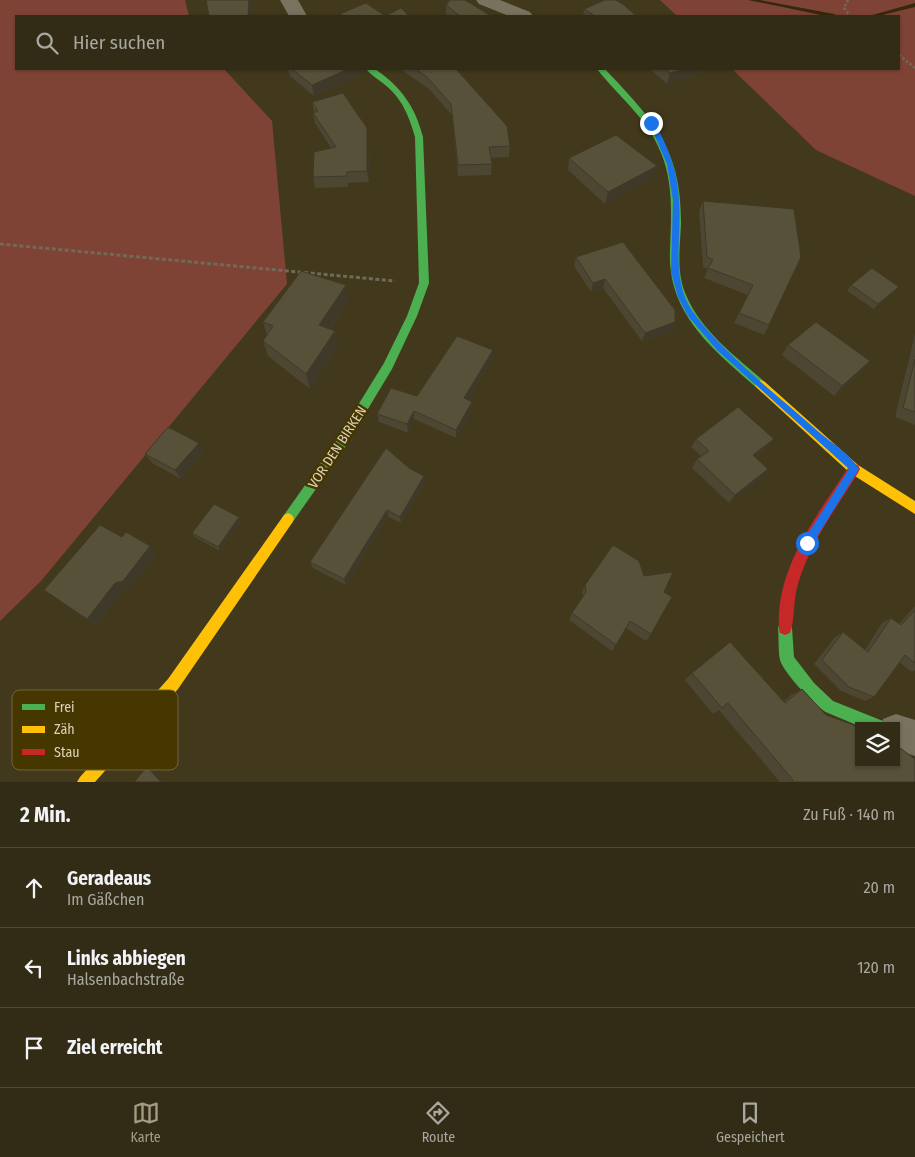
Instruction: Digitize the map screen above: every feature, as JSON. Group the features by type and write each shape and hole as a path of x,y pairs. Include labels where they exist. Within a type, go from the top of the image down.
{"street":[{"path":"289,0 297,15"},
{"path":"485,0 522,15"},
{"name":"VOR DEN BIRKEN","path":"168,690 338,448 388,366 412,316 424,283 419,137 415,114 404,96 371,70"},
{"path":"602,70 651,123 663,144 670,164 676,200 675,272 681,297 691,314 720,348 854,469 915,508"},
{"path":"854,469 807,543 793,579 785,619 787,660 808,688 828,706 868,722"},
{"path":"900,733 915,738"},
{"name":"VOR DEN BIRKEN","path":"85,782 96,770"}],"path":[{"path":"848,0 844,8 849,15"},
{"path":"900,56 915,68"},
{"path":"0,244 424,283"}],"shaded area":[{"path":"0,0 185,0 189,15 15,15 15,70 225,70 272,121 287,284 41,581 0,621"},
{"path":"660,0 915,0 915,196 816,150 733,70 900,70 900,15 676,15"}],"building":[{"path":"206,0 249,0 248,15 209,15"},
{"path":"450,0 465,0 489,15 459,15 446,5"},
{"path":"605,0 616,0 635,15 593,15 584,9"},
{"path":"366,3 384,15 342,15 340,14"},
{"path":"401,8 408,15 387,15"},
{"path":"293,70 346,70 312,85"},
{"path":"417,70 457,70 507,126 510,146 489,147 492,164 458,165 451,104 427,77"},
{"path":"666,70 681,70 670,73"},
{"path":"343,93 367,128 367,171 347,172 347,176 313,177 314,152 336,147 313,113 318,111 312,102"},
{"path":"616,135 657,166 608,192 569,158"},
{"path":"703,201 794,209 801,257 769,325 739,313 753,285 708,268 713,260 707,257"},
{"path":"623,242 675,310 675,322 645,333 605,279 593,283 576,257"},
{"path":"872,268 899,287 878,304 851,285"},
{"path":"301,271 346,285 319,325 335,331 306,374 263,341 273,326 263,322"},
{"path":"816,322 870,361 842,386 788,345"},
{"path":"457,336 493,350 464,398 472,402 456,430 414,411 407,424 377,414 391,388 417,396"},
{"path":"915,359 915,412 903,408"},
{"path":"738,407 774,439 753,455 768,469 735,495 697,459 709,451 696,439"},
{"path":"168,427 199,443 175,470 145,454"},
{"path":"386,448 409,468 424,476 400,517 387,510 344,579 310,562"},
{"path":"214,504 239,517 218,547 192,533"},
{"path":"100,525 122,537 126,532 150,546 123,581 115,583 87,619 44,590"},
{"path":"613,545 639,561 644,576 673,572 664,592 672,597 651,634 630,621 616,645 572,613 586,592 585,585"},
{"path":"915,610 915,663 905,655 874,697 849,687 822,660 843,632 868,652 891,618 901,625"},
{"path":"730,642 785,703 802,689 826,715 855,726 855,767 900,767 900,748 915,759 915,782 791,782 793,780 728,703 722,708 692,673"},
{"path":"144,770 150,770 161,782 134,782"}],"waterway":[{"path":"751,0 829,15"},
{"path":"876,15 915,5"}],"traffic: fast":[{"path":"288,519 338,448 388,366 412,316 424,283 419,137 408,105 389,83 371,70"},
{"path":"602,70 647,121 658,137 666,154 672,173 675,196 675,271 682,298 697,323 728,356 761,385"},
{"path":"785,628 787,660 809,688 828,706 868,722"}],"traffic: slow":[{"path":"761,385 854,469 915,508"},
{"path":"168,690 288,519"},
{"path":"85,782 96,770"}],"traffic: jam":[{"path":"785,628 786,606 798,564 818,525 854,469"}],"route":[{"path":"651,123 663,144 670,164 676,200 675,272 681,297 691,314 720,348 854,469 807,543"}]}
